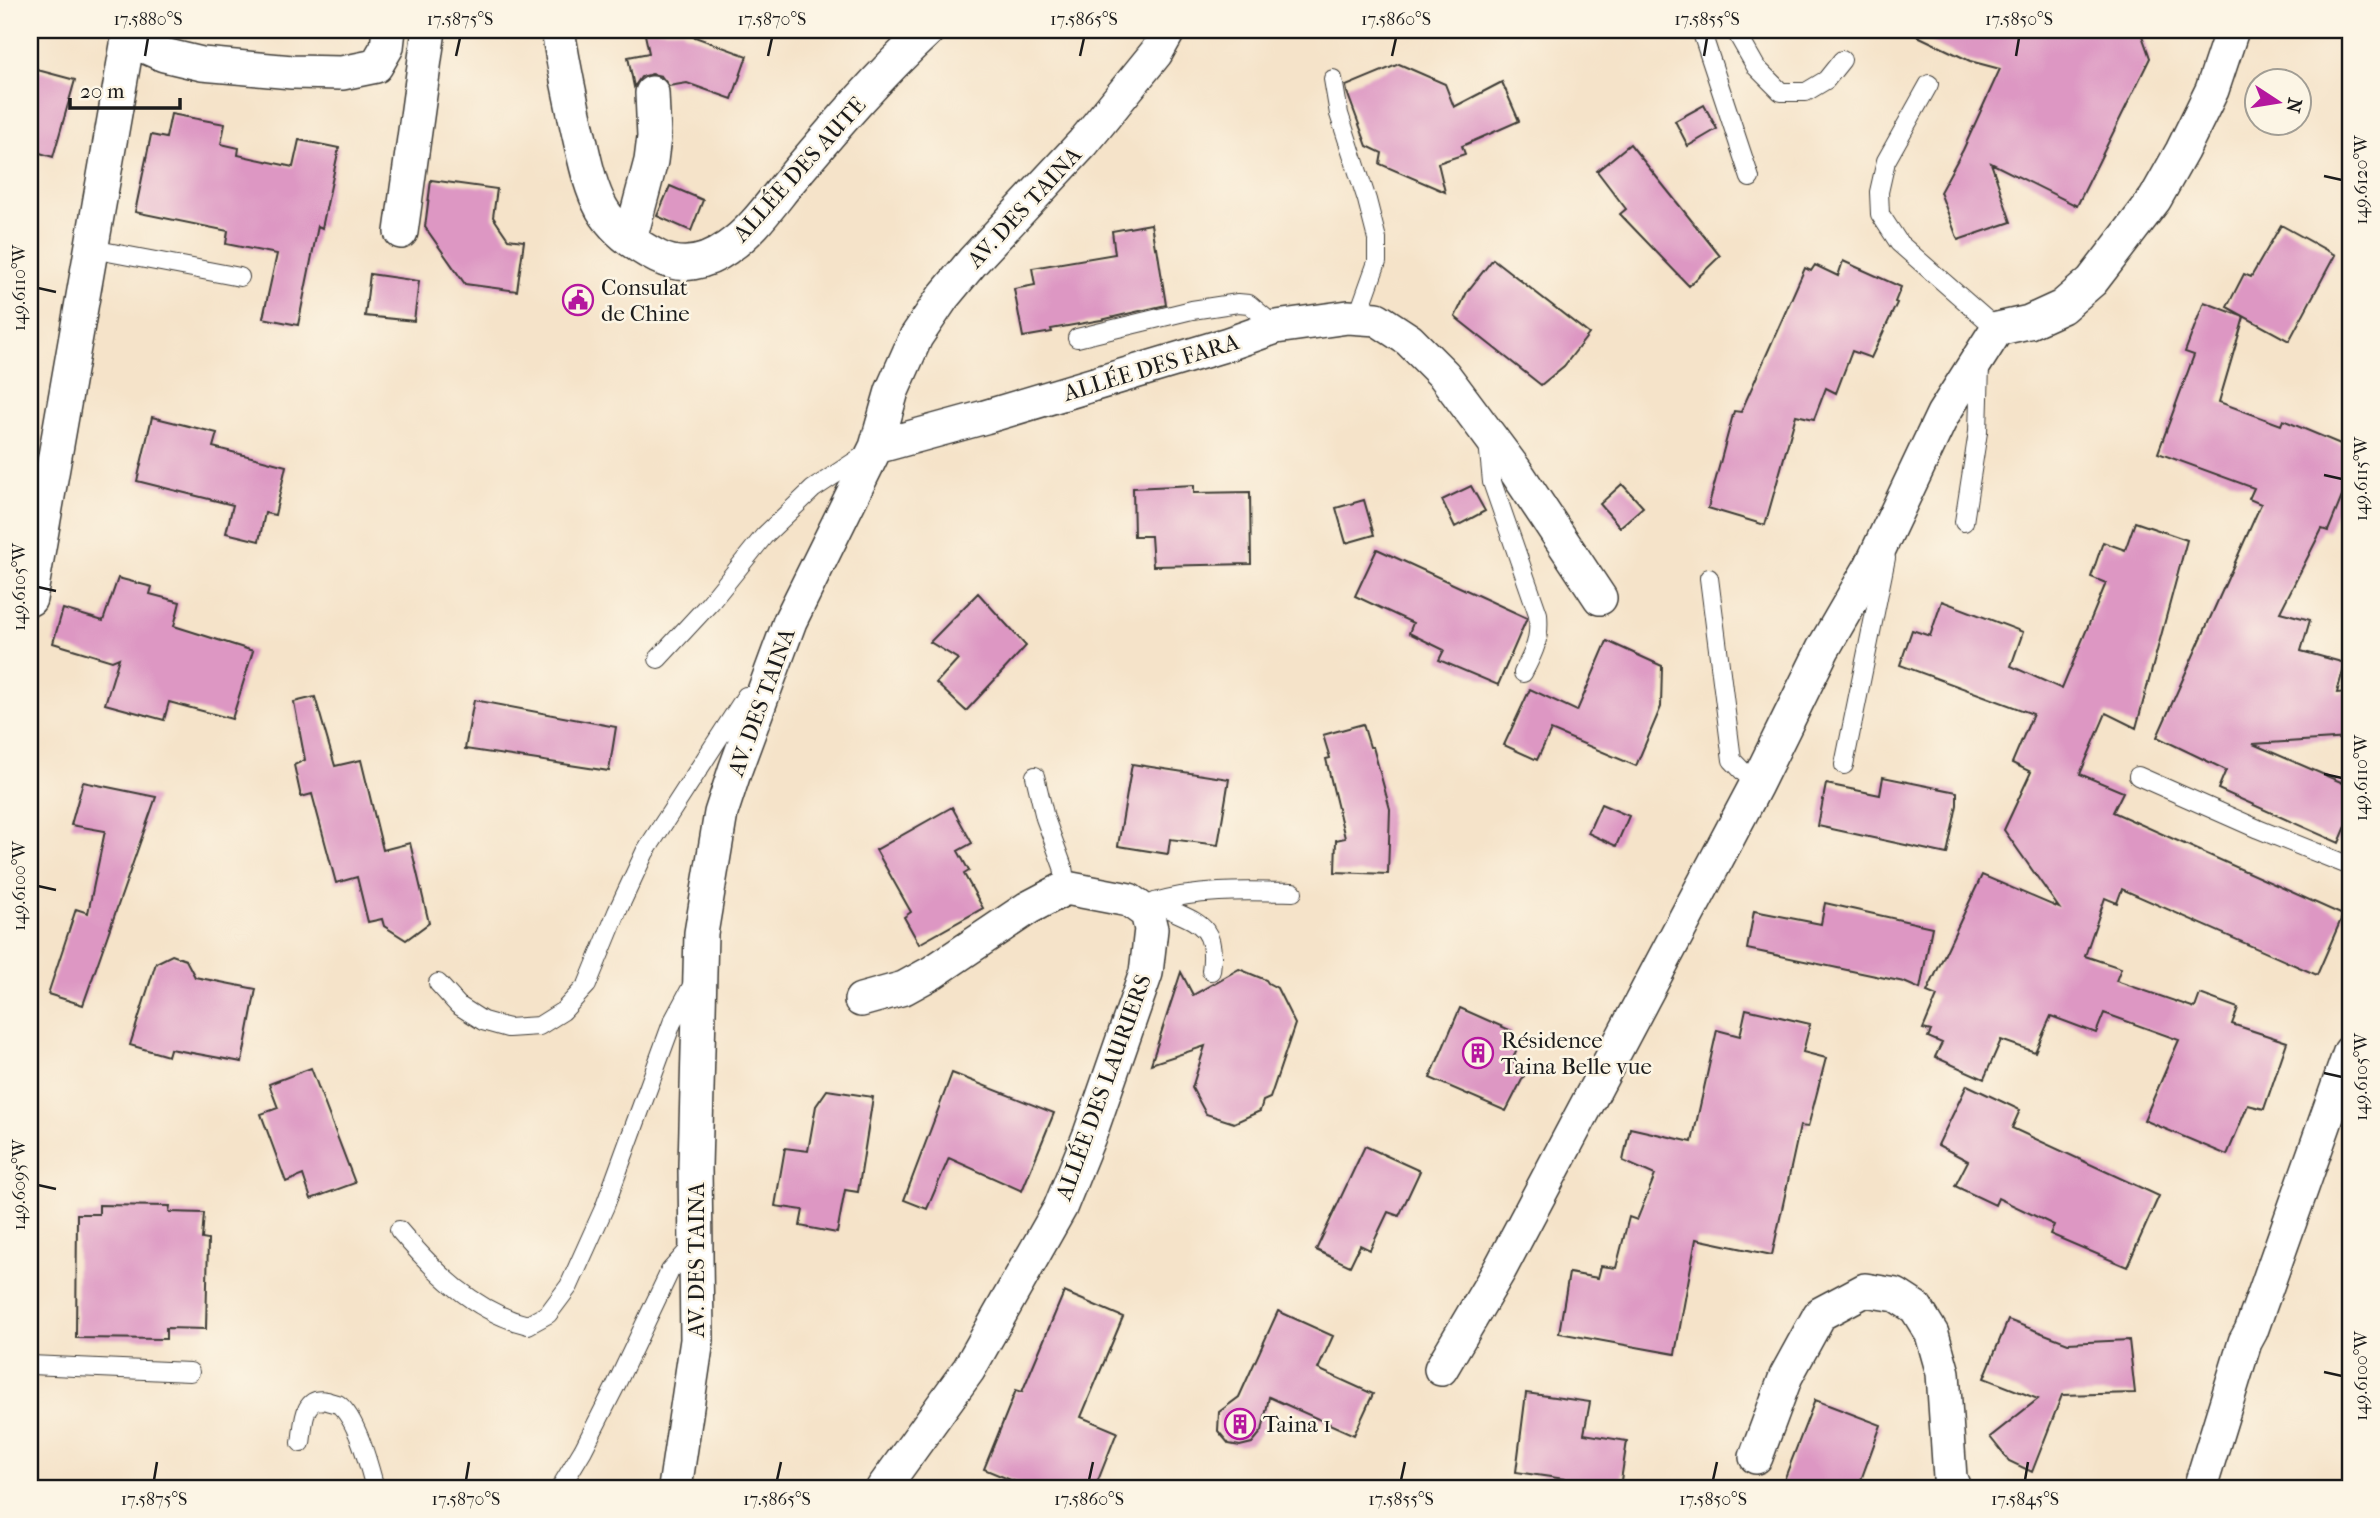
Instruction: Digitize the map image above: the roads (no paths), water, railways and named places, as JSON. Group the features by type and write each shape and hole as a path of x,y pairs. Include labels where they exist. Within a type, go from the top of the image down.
{"street":[{"path":"30,599 92,249 121,35 164,55 202,64 292,72 342,73 376,66 387,47 389,30"},
{"path":"401,232 429,30"},
{"name":"ALLÉE DES AUTE","path":"558,30 569,96 590,180 603,210 630,240 666,261 685,264 705,262 729,248 754,224 843,120 928,30"},
{"name":"AV. DES TAINA","path":"675,1488 697,1340 699,972 701,933 721,813 790,621 876,447 892,391 916,337 943,297 973,261 1083,142 1156,53 1169,30"},
{"path":"1441,1369 1500,1269 1756,785 1823,649 1871,566 1943,414 1997,329 2029,322 2062,307 2092,281 2155,199 2212,90 2232,30"},
{"path":"630,240 642,199 654,137 652,93"},
{"name":"ALLÉE DES FARA","path":"876,447 985,417 1276,327 1357,318 1377,319 1409,340 1444,375 1515,470 1600,597"},
{"path":"861,1000 904,988 933,972 1028,908 1066,888 1129,900 1151,908"},
{"name":"ALLÉE DES LAURIERS","path":"883,1488 969,1369 1099,1134 1146,973 1151,908"},
{"path":"2200,1488 2245,1342 2350,1052"},
{"path":"1756,1457 1786,1376 1821,1314 1865,1290 1896,1295 1916,1308 1932,1334 1942,1373 1950,1478 1954,1488"}],"lane":[{"path":"1701,30 1750,178"},
{"path":"1735,30 1756,67 1782,92 1806,92 1826,80 1842,60"},
{"path":"1333,79 1339,114 1377,239 1377,262 1357,318"},
{"path":"1929,84 1886,161 1879,192 1880,214 1899,243 1997,329"},
{"path":"92,249 240,277"},
{"path":"1077,338 1192,310 1238,303 1249,304 1276,327"},
{"path":"1965,522 1978,432 1980,358"},
{"path":"1487,435 1492,482 1538,614 1539,635 1535,652 1523,673"},
{"name":"ALLÉE DES FARA","path":"658,659 710,603 764,536 813,489 876,447"},
{"path":"1844,765 1897,510"},
{"path":"1709,578 1732,760 1756,785"},
{"path":"438,983 458,1005 483,1021 508,1028 539,1026 563,1011 587,985 645,852 677,801 746,696 762,696"},
{"path":"1035,776 1045,818 1063,867 1066,888"},
{"path":"2137,776 2350,866"},
{"path":"1151,908 1177,896 1293,892"},
{"path":"1151,908 1194,922 1209,933 1214,950 1211,971"},
{"path":"399,1230 442,1276 477,1303 505,1319 528,1325 548,1314 569,1286 606,1206 672,1023 699,972"},
{"path":"560,1488 616,1385 670,1271 696,1241"},
{"path":"30,1365 190,1372"},
{"path":"301,1443 311,1402 319,1399 338,1404 356,1428 376,1488"}],"place":[{"name":"Consulat de Chine","path":"578,300"},
{"name":"Résidence Taina Belle vue","path":"1478,1053"},
{"name":"Taina 1","path":"1240,1424"}]}
